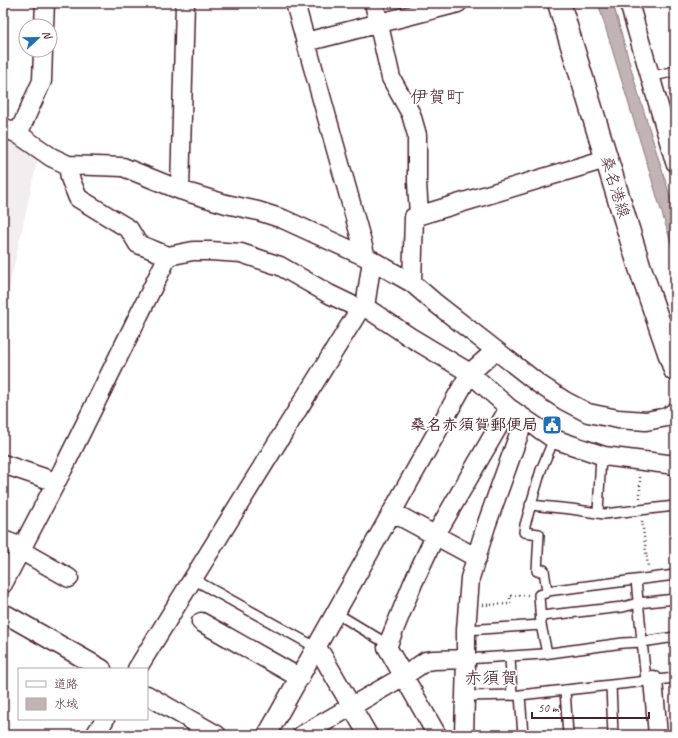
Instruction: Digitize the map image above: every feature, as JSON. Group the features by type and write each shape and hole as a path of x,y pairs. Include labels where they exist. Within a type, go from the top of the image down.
{"main road":[{"name":"桑名港線","path":"559,3 639,265 675,370"}],"street":[{"path":"44,18 45,3"},
{"path":"180,190 185,3"},
{"path":"138,668 363,308 369,258 295,3"},
{"path":"374,3 391,78 411,114 417,135 419,215"},
{"path":"306,42 458,3"},
{"path":"629,3 675,162"},
{"path":"43,58 42,81 10,130 51,157 68,165 123,167 180,190 284,219 369,258 412,283 539,384 565,402 588,413 618,419 646,421 667,417 675,412"},
{"path":"412,283 414,217 606,159"},
{"path":"68,165 70,178 78,198 129,229 138,244 168,256 193,251 241,253 280,266 329,294 363,308 470,373 524,420 554,439 601,455 675,465"},
{"path":"3,584 56,482 168,256"},
{"path":"267,735 470,373 495,350"},
{"path":"437,735 387,647 413,583 435,536 509,408"},
{"path":"464,735 466,630 470,578 486,526 524,420"},
{"path":"3,464 56,482"},
{"path":"392,512 477,558"},
{"path":"3,540 69,578"},
{"path":"3,615 7,615 100,668"},
{"path":"201,622 300,678"},
{"path":"317,648 368,735"},
{"path":"302,735 404,676 426,661 466,659"},
{"path":"649,680 658,735"},
{"path":"148,695 217,735"},
{"path":"95,735 104,720"}],"lane":[{"path":"650,77 675,70"},
{"path":"546,653 541,620 544,570 537,571 538,534 524,532 530,505 541,470 554,439"},
{"path":"598,513 601,455"},
{"path":"530,505 604,514 675,506"},
{"path":"543,593 675,575"},
{"path":"193,579 317,648"},
{"path":"636,580 642,642 649,680"},
{"path":"466,630 541,620 623,607 638,603 675,599"},
{"path":"336,613 384,642 387,647"},
{"path":"466,659 510,657 675,637"},
{"path":"510,657 523,735"},
{"path":"465,696 516,695 675,678"},
{"path":"611,685 613,735"},
{"path":"565,690 568,735"}],"path":[{"path":"468,606 510,604 510,596 543,593"}],"shaded area":[{"path":"3,133 38,157 3,315"},
{"path":"3,331 10,333 3,362"}],"water":[{"path":"598,3 613,3 634,79 675,212 675,256"}],"place":[{"name":"桑名赤須賀郵便局","path":"552,425"}],"district":[{"name":"伊賀町","path":"437,97"},
{"name":"赤須賀","path":"491,678"}]}
